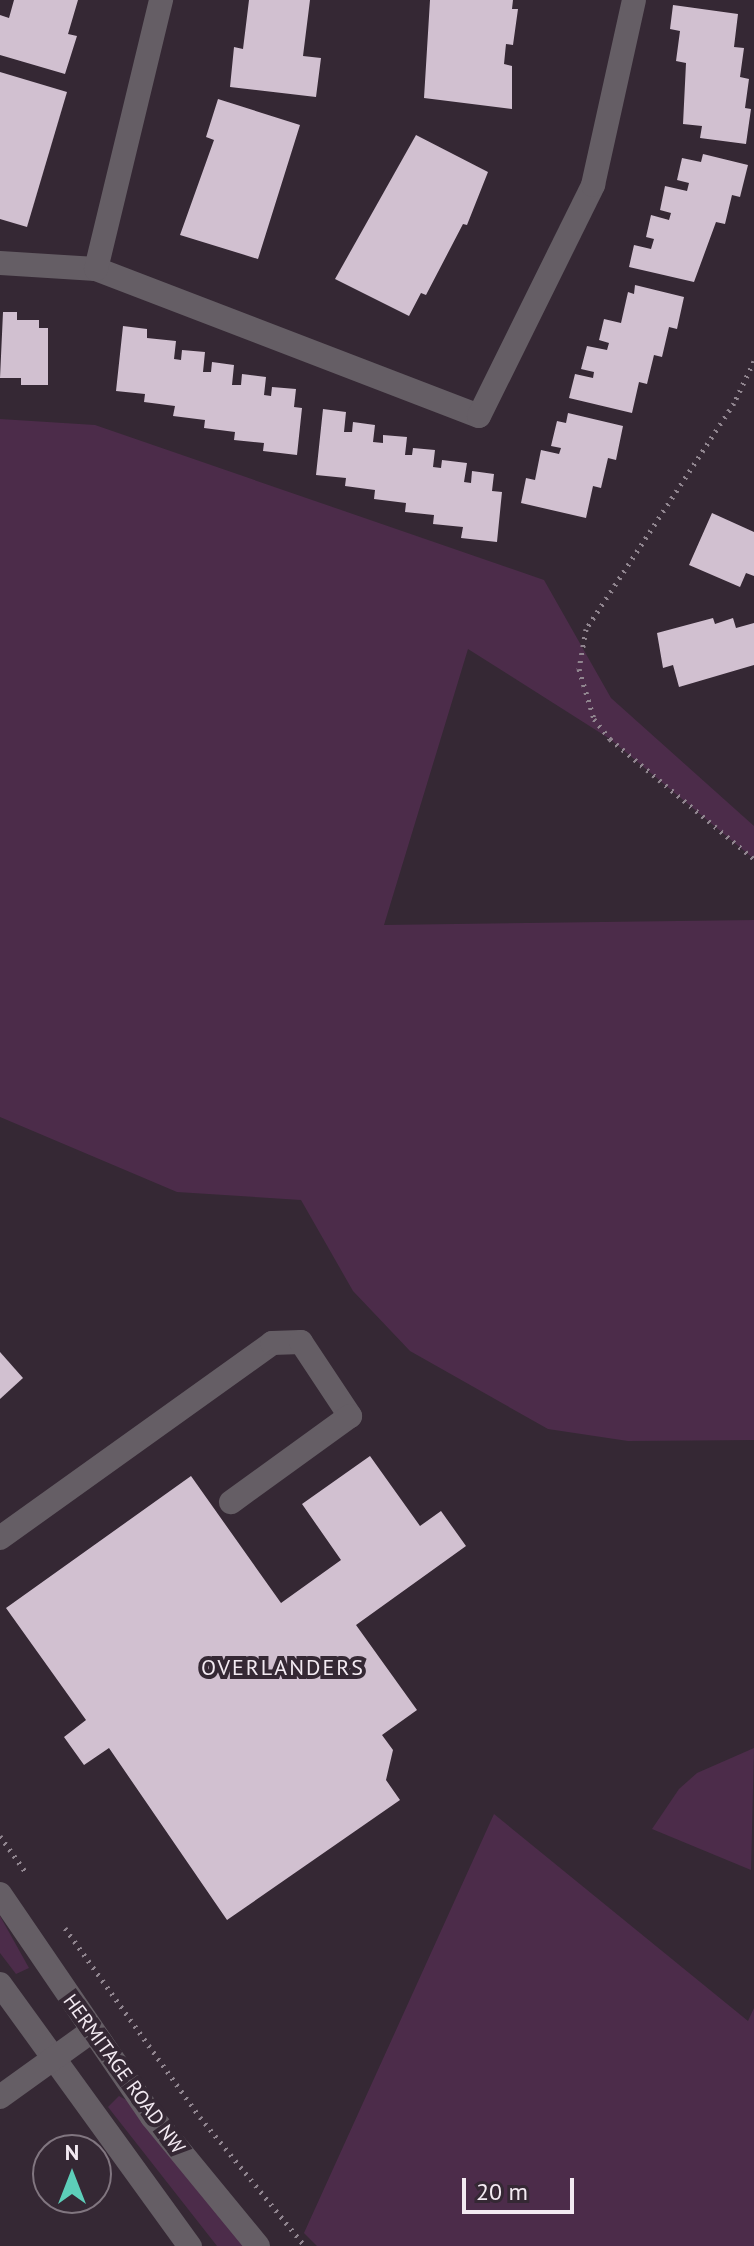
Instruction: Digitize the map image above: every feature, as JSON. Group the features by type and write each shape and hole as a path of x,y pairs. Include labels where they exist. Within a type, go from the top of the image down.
{"street":[{"path":"96,269 161,0"},
{"path":"0,263 96,269 479,416 593,185 634,0"},
{"path":"0,1538 272,1343 301,1342 350,1416 231,1502"},
{"name":"HERMITAGE ROAD NW","path":"0,1894 162,2129 258,2246"},
{"path":"0,1984 190,2246"},
{"path":"0,2097 92,2031"}],"path":[{"path":"754,361 734,403 586,629 579,669 594,719 610,739 754,859"},
{"path":"0,1836 34,1884"},
{"path":"59,1920 200,2117 305,2246"}],"shaded area":[{"path":"0,419 95,425 544,580 611,698 754,826 754,859 610,739 468,649 384,925 754,920 754,1440 628,1441 548,1429 410,1351 353,1291 301,1200 177,1192 0,1117"},
{"path":"754,1748 751,1870 652,1829 679,1789 697,1773"},
{"path":"494,1814 748,2021 754,2008 754,2246 317,2246 304,2233"},
{"path":"0,1916 29,1968 16,1974 0,1953"},
{"path":"119,2096 130,2102 244,2246 217,2246 108,2107"}],"building":[{"path":"14,0 78,0 68,34 77,36 65,74 0,55 0,15 9,18"},
{"path":"249,0 310,0 303,56 321,58 316,97 230,87 234,47 243,49"},
{"path":"430,0 513,0 512,9 518,9 513,45 506,44 504,64 512,66 512,109 424,98"},
{"path":"673,5 738,14 734,47 744,48 740,77 749,79 745,108 751,109 746,144 700,138 702,126 683,124 686,63 676,61 680,31 670,29"},
{"path":"0,72 67,92 27,227 0,219"},
{"path":"218,99 300,125 258,259 180,235 214,140 206,137"},
{"path":"416,135 488,172 467,225 463,224 426,295 421,293 409,316 335,279"},
{"path":"703,154 748,165 740,197 732,195 725,224 716,222 694,282 629,267 634,245 651,249 654,239 646,237 651,215 669,220 671,213 660,210 665,186 687,191 689,183 677,180 682,158 701,162"},
{"path":"635,285 684,297 677,329 669,327 662,357 654,355 647,384 639,382 632,413 569,398 575,374 593,378 594,372 581,369 587,346 607,350 609,343 599,340 604,319 621,323 628,292 634,294"},
{"path":"3,312 17,312 17,320 39,320 39,328 48,328 48,385 21,385 21,378 0,378"},
{"path":"123,326 147,329 147,338 176,341 174,359 181,360 182,350 205,352 203,372 211,372 212,362 234,365 232,385 241,385 242,374 266,377 264,395 271,396 272,387 296,389 294,407 302,408 297,455 263,451 264,443 234,440 235,432 204,428 205,420 173,416 175,406 144,402 145,394 116,391"},
{"path":"323,409 346,412 344,432 352,432 353,422 375,425 373,442 383,443 383,435 407,437 405,455 412,455 413,448 435,450 433,467 441,468 442,460 467,463 464,482 471,483 472,471 494,474 492,491 502,492 497,542 461,538 463,527 433,524 434,515 405,512 406,503 374,499 375,490 345,486 346,478 316,475"},
{"path":"568,413 623,426 616,460 608,458 601,488 593,486 586,518 521,503 526,478 535,480 541,450 559,454 561,448 551,446 557,421 566,423"},
{"path":"712,513 754,532 754,576 746,573 740,587 689,565"},
{"path":"713,618 715,624 733,618 736,628 754,623 754,665 679,687 673,665 663,668 657,633"},
{"path":"0,1352 23,1378 0,1399"},
{"path":"370,1456 420,1526 441,1511 466,1546 356,1625 417,1710 382,1735 393,1750 386,1780 400,1800 227,1920 109,1748 84,1765 64,1737 86,1720 6,1608 191,1476 281,1603 341,1560 302,1504"}],"district":[{"name":"OVERLANDERS","path":"283,1668"}]}
